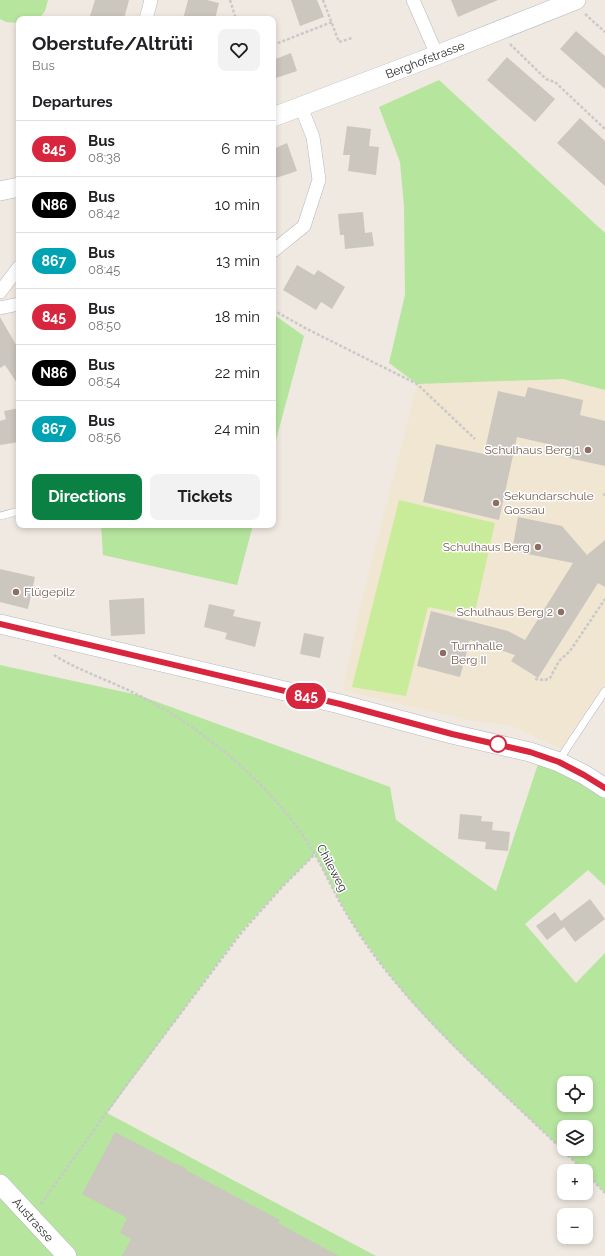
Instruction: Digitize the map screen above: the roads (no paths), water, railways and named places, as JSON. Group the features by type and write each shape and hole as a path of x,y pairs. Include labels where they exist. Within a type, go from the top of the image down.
{"street":[{"path":"147,16 151,0"},
{"path":"414,0 437,55"},
{"name":"Berghofstrasse","path":"276,116 574,1"},
{"path":"276,249 304,226 318,180 313,137 301,107"},
{"path":"0,191 16,188"},
{"path":"0,292 16,271"},
{"path":"0,308 16,305"},
{"path":"0,624 340,704 452,734 530,752 559,762 605,788"},
{"name":"Austrasse","path":"0,1184 66,1256"}],"lane":[{"path":"0,516 16,512"},
{"path":"559,762 605,691"}],"place":[{"name":"Schulhaus Berg 1","path":"588,450"},
{"name":"Sekundarschule Gossau","path":"496,503"},
{"name":"Schulhaus Berg","path":"538,547"},
{"name":"Flügepilz","path":"16,592"},
{"name":"Schulhaus Berg 2","path":"561,612"},
{"name":"Turnhalle Berg II","path":"443,653"}]}
